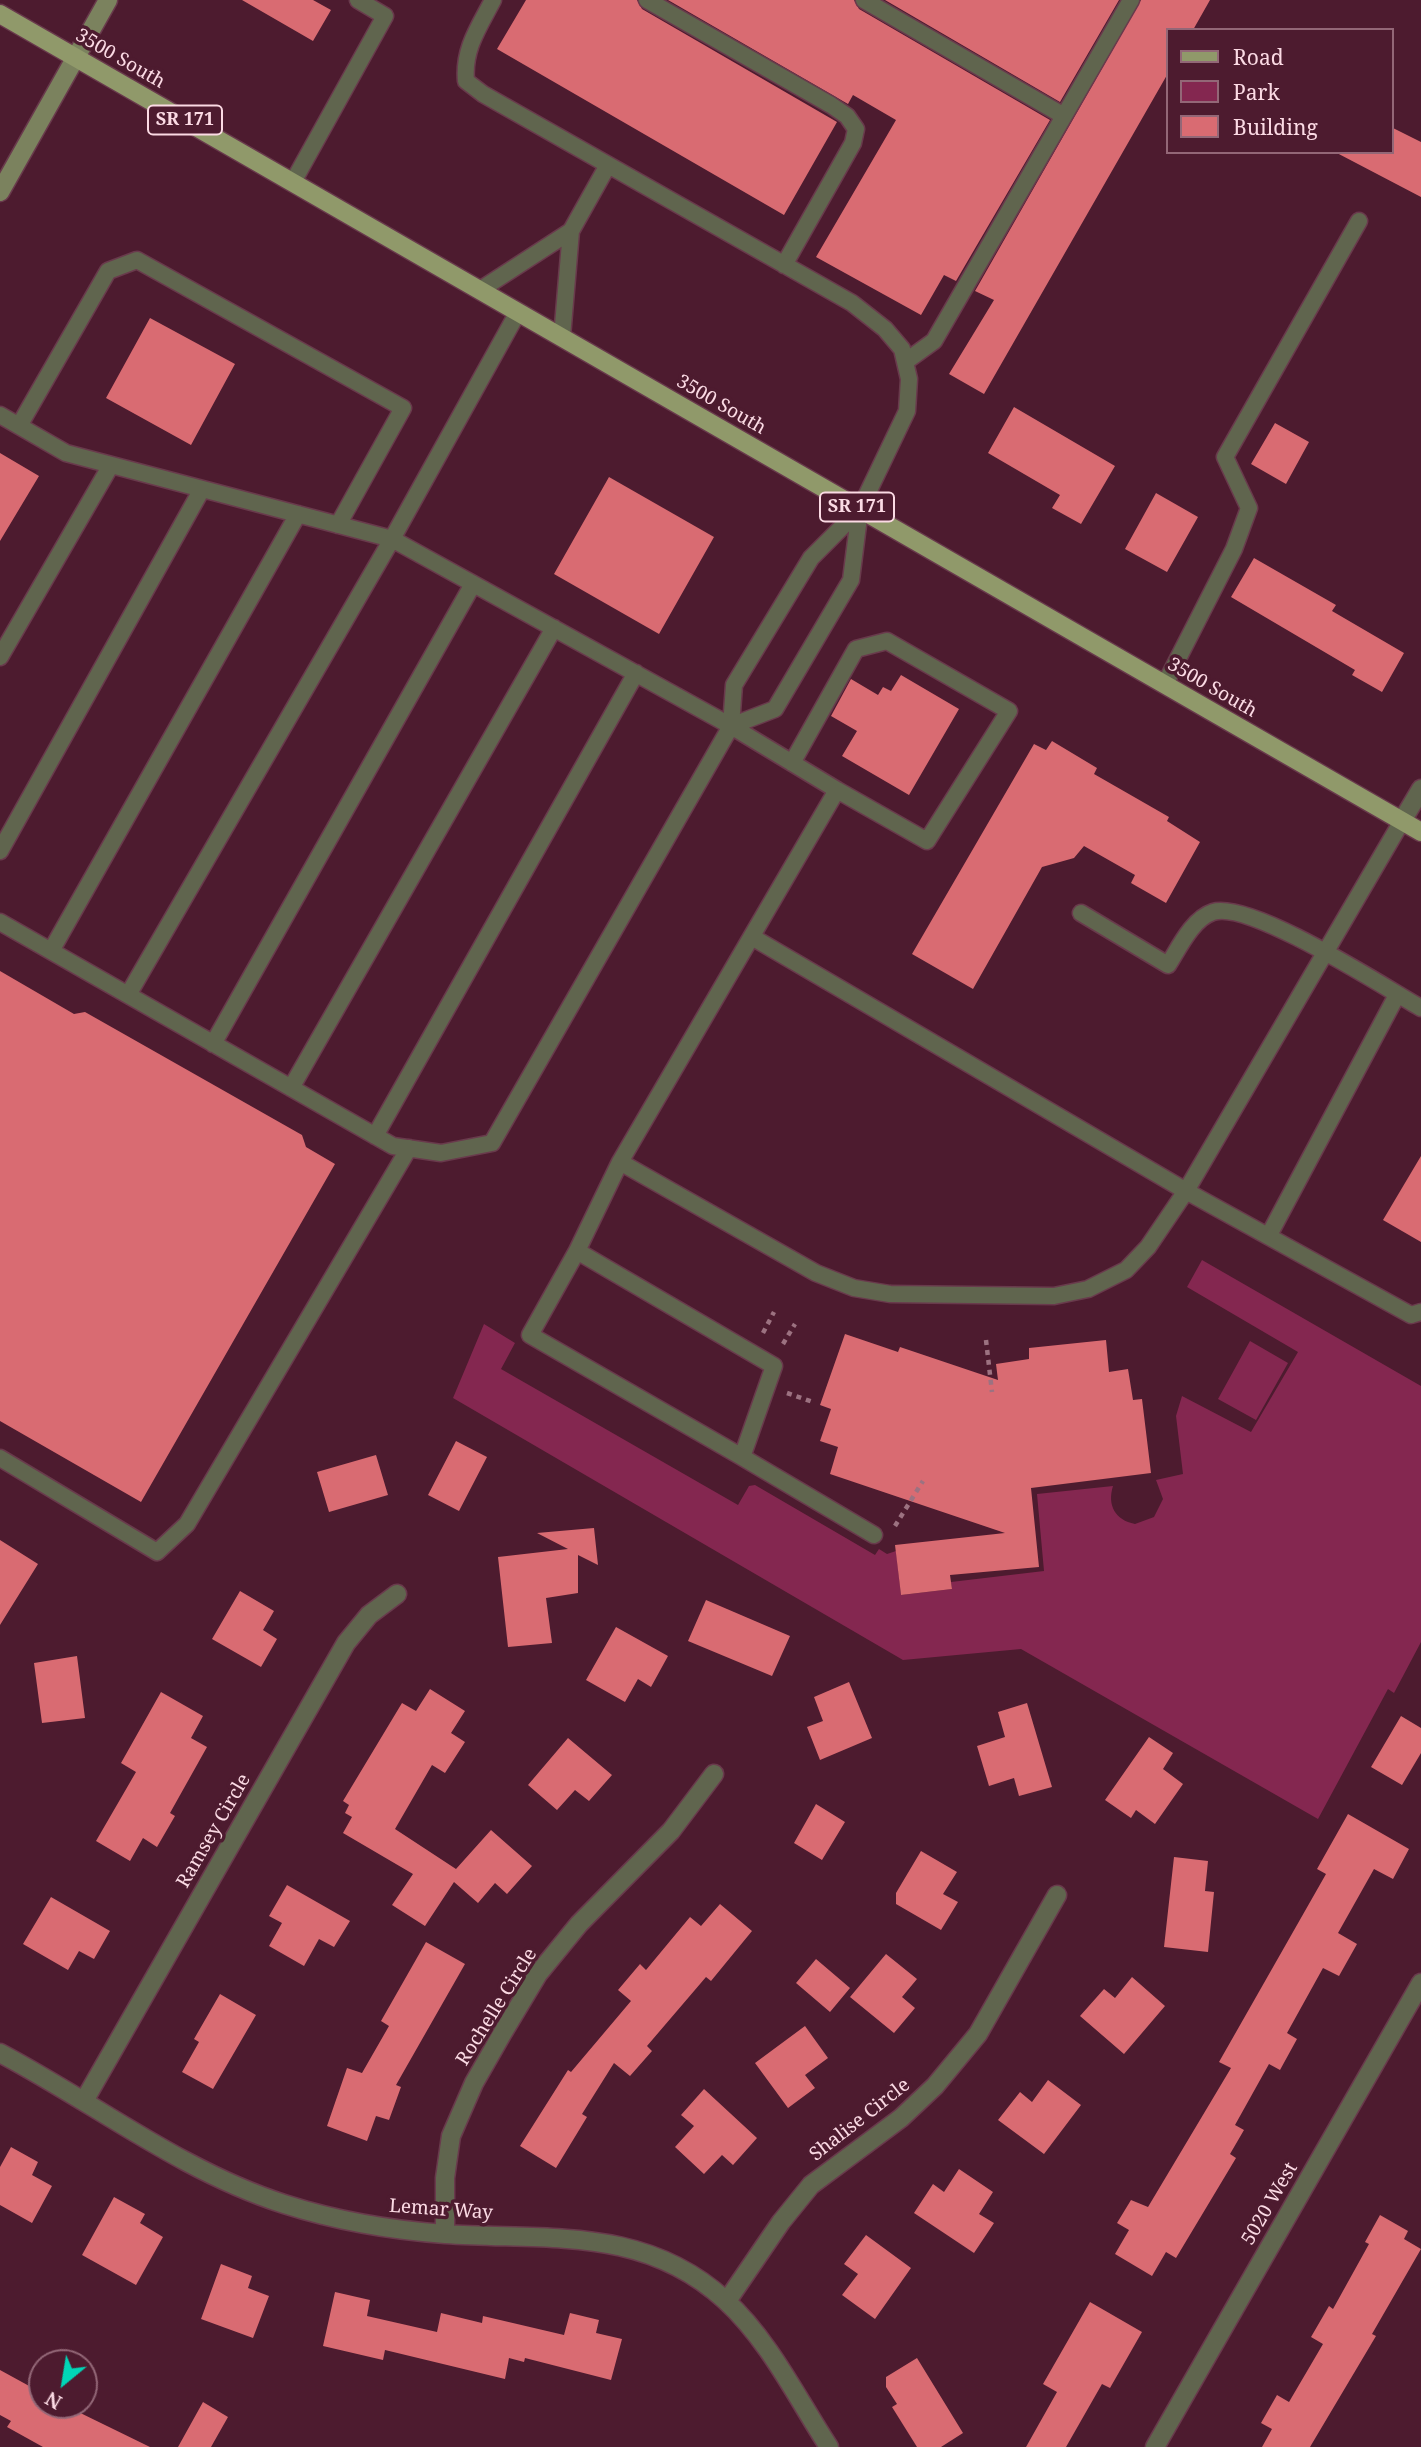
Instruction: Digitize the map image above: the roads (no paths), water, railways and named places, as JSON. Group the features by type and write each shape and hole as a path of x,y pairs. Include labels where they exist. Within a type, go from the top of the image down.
{"main road":[{"path":"2,183 108,0"},
{"name":"3500 South","path":"0,14 1421,832"}],"street":[{"path":"1402,821 1421,789"},
{"name":"Ramsey Circle","path":"84,2102 346,1643 369,1615 397,1594"},
{"name":"Rochelle Circle","path":"445,2234 444,2178 451,2136 474,2083 502,2034 555,1954 579,1924 671,1831 714,1774"},
{"name":"Shalise Circle","path":"727,2301 754,2266 781,2222 811,2185 901,2118 935,2086 978,2034 1057,1895"},
{"name":"5020 West","path":"1155,2447 1421,1983"},
{"name":"Lemar Way","path":"0,2053 175,2155 283,2203 355,2224 445,2234 605,2241 664,2259 695,2276 727,2301 757,2336 829,2447"}],"lane":[{"path":"293,182 384,16 358,0"},
{"path":"493,0 470,44 464,63 466,80 483,94 852,303 885,329 902,349 909,379 907,411 860,509 852,580 775,709 731,726"},
{"path":"647,0 831,105 847,116 856,129 853,142 784,265"},
{"path":"864,0 1064,116"},
{"path":"905,362 934,341 1131,0"},
{"path":"562,337 571,231 608,165"},
{"path":"1164,684 1234,550 1249,508 1225,457 1359,221"},
{"path":"480,290 571,231"},
{"path":"19,426 108,271 137,260 403,408 338,525"},
{"path":"128,995 391,539 518,312"},
{"path":"0,415 66,453 391,539 731,726 792,763 837,790 927,841 1009,711 887,641 856,649 792,763"},
{"path":"0,657 111,465"},
{"path":"0,851 202,489"},
{"path":"0,922 375,1136 401,1147 441,1153 492,1143 731,726 734,685 811,558 860,509"},
{"path":"51,951 299,514"},
{"path":"213,1044 473,584"},
{"path":"291,1088 554,628"},
{"path":"375,1136 636,673"},
{"path":"837,790 620,1162 577,1251 530,1335 874,1535"},
{"path":"620,1162 816,1273 854,1288 890,1294 1054,1296 1088,1289 1126,1270 1149,1247 1186,1191 1402,821"},
{"path":"1081,913 1168,965 1197,922 1213,912 1248,915 1324,952 1421,1008"},
{"path":"751,937 1186,1191 1411,1315 1421,1312"},
{"path":"1269,1235 1397,995"},
{"path":"0,1458 157,1552 187,1524 401,1147"},
{"path":"577,1251 774,1366 742,1457"}]}
